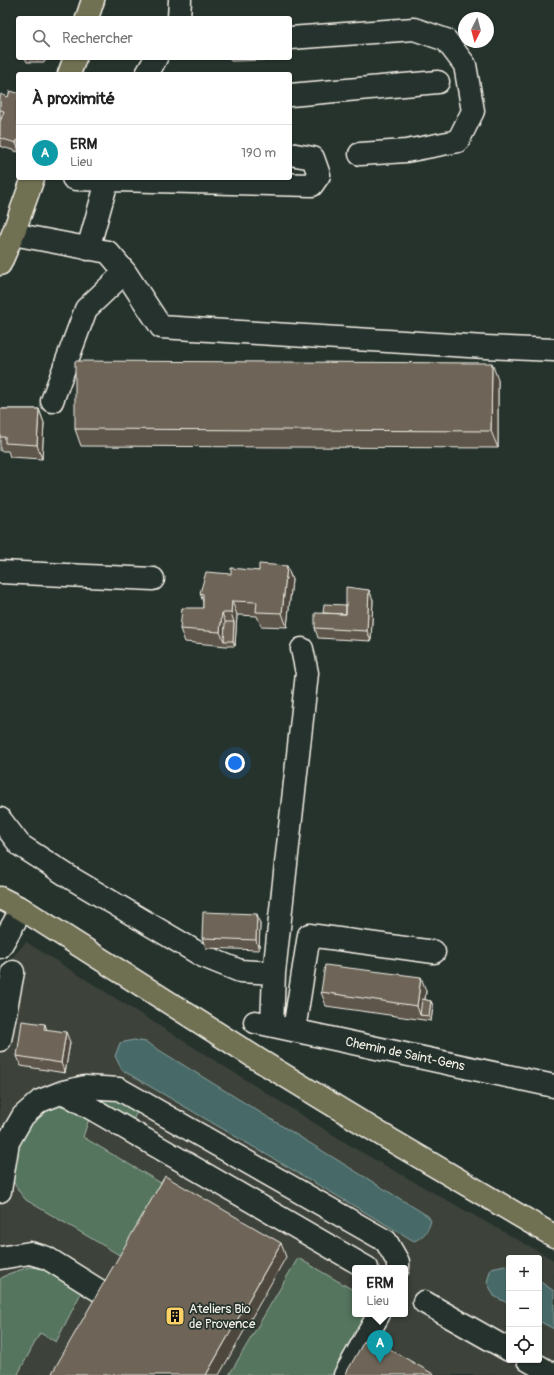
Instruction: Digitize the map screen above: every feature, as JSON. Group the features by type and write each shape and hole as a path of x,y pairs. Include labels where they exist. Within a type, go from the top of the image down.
{"main road":[{"path":"89,16 93,0"},
{"path":"70,72 74,60"},
{"path":"0,264 13,234 32,180"},
{"path":"8,901 259,1060 384,1136 554,1236"}],"street":[{"path":"179,16 180,0"},
{"path":"292,38 414,30 446,40 465,65 473,111 458,141 406,151 360,154"},
{"path":"147,72 155,60"},
{"path":"292,95 438,82"},
{"path":"149,180 312,184 319,175 313,158 292,154"},
{"path":"88,249 108,180"},
{"path":"13,234 108,252 125,272 161,327 554,350"},
{"path":"52,401 86,309 125,272"},
{"path":"0,572 153,579"},
{"path":"0,819 20,845 71,878 203,956 240,971 274,973 307,673 302,648"},
{"path":"0,947 8,901"},
{"path":"294,1030 309,935 434,952"},
{"path":"0,1040 12,972"},
{"name":"Chemin de Saint-Gens","path":"274,973 264,1023 554,1086"},
{"path":"0,1191 8,1142 22,1116 40,1101 63,1092 85,1087 119,1089 386,1241 398,1262 398,1265"},
{"path":"63,1092 362,1265"},
{"path":"0,1258 30,1253 47,1258 103,1293"},
{"path":"424,1302 506,1348"},
{"path":"345,1375 377,1317"},
{"path":"533,1363 554,1375"}],"shaded area":[{"path":"26,942 354,1148 554,1260 554,1375 0,1375 0,1016 8,962"}],"green space":[{"path":"86,1093 113,1096 139,1108 131,1124"},
{"path":"57,1105 65,1107 89,1119 83,1137 161,1183 121,1256 26,1200 13,1181 11,1170 20,1141 28,1125 40,1113"},
{"path":"298,1258 352,1289 352,1317 370,1317 337,1375 229,1375"},
{"path":"29,1267 43,1268 81,1293 56,1342 40,1333 18,1374 20,1375 0,1375 0,1279 8,1274"}],"water":[{"path":"134,1040 146,1042 428,1216 431,1221 427,1231 423,1236 414,1241 122,1070 115,1056 120,1043"},
{"path":"506,1265 506,1302 494,1296 487,1282 491,1268"},
{"path":"542,1283 554,1291 554,1329 542,1323"}],"building":[{"path":"10,91 16,92 16,143 0,138 0,122 4,111 0,110 0,97 1,94 8,97"},
{"path":"75,361 492,363 491,431 75,429"},
{"path":"0,409 39,409 37,445 5,443 5,437 0,437"},
{"path":"259,564 287,566 282,613 256,612 257,602 232,601 231,613 222,613 220,632 180,629 182,608 203,608 203,594 200,593 206,572 231,574 231,568 259,571"},
{"path":"346,587 369,590 367,631 315,628 315,613 346,614"},
{"path":"324,604 346,605 346,614 323,613"},
{"path":"225,622 234,622 233,641 224,641"},
{"path":"203,912 257,914 256,940 202,938"},
{"path":"325,965 421,977 417,1006 321,992"},
{"path":"422,999 431,1001 429,1016 420,1015"},
{"path":"22,1021 45,1024 44,1029 66,1032 61,1063 17,1056"},
{"name":"Ateliers Bio de Provence","path":"165,1176 281,1243 206,1375 56,1375 52,1373"},
{"path":"367,1336 435,1375 345,1375"}],"place":[{"name":"Ateliers Bio de Provence","path":"175,1316"},
{"name":"ERM","path":"380,1363"}]}
